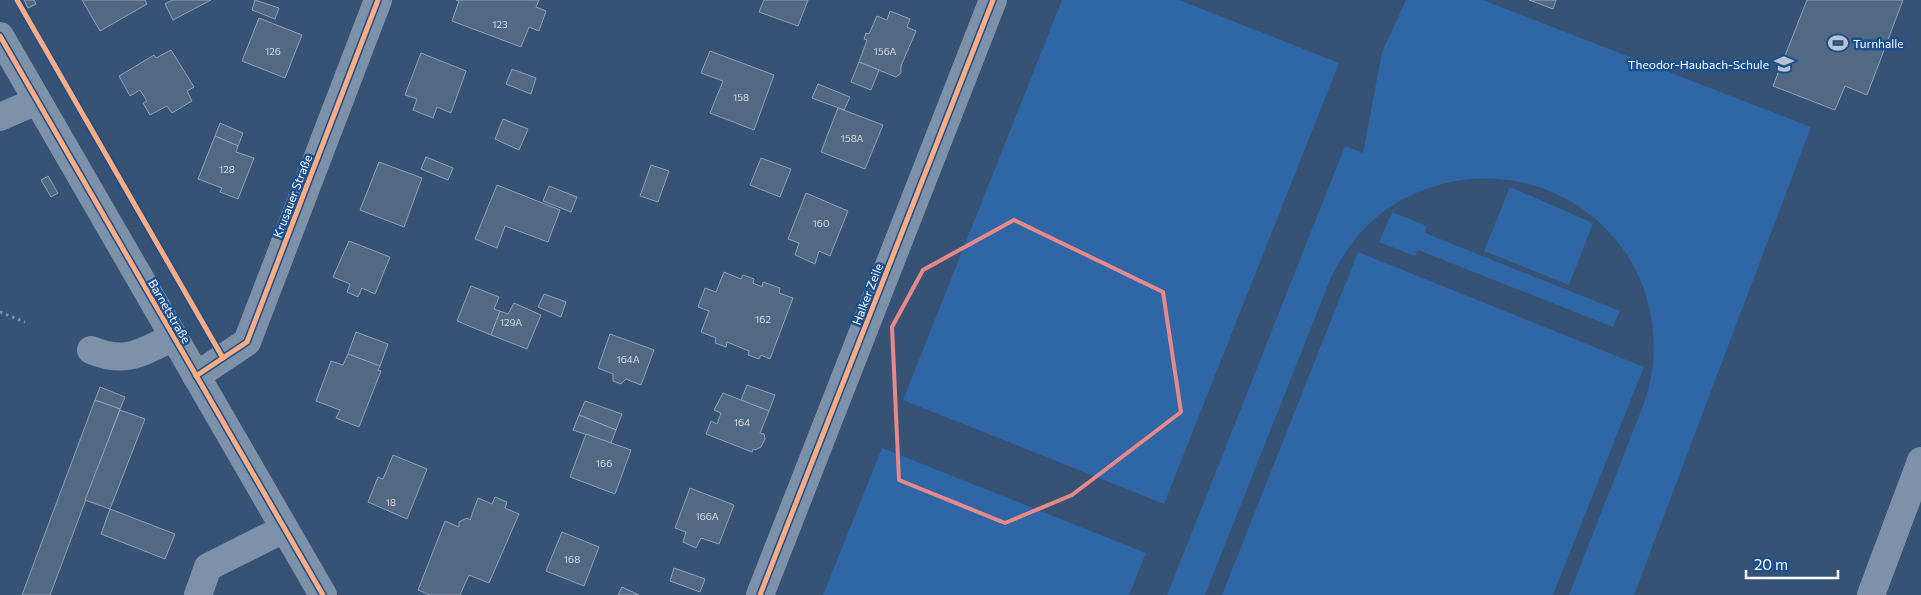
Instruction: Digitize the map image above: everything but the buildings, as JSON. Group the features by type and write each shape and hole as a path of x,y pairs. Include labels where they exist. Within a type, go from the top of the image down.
{"street":[{"name":"Krusauer Straße","path":"196,376 246,342 378,0"},
{"name":"Halker Zeile","path":"760,595 993,0"},
{"name":"Barnetstraße","path":"0,36 323,595"},
{"path":"0,116 38,101"},
{"path":"91,350 104,356 124,358 174,338"},
{"path":"1871,595 1921,461"},
{"path":"198,595 208,567 284,528"}],"path":[{"path":"0,312 25,322"}],"highlighted area":[{"path":"1014,220 1163,292 1181,412 1072,495 1005,523 899,480 892,327 923,270"}],"shaded area":[{"path":"1062,0 1179,0 1339,63 1164,504 903,400"},
{"path":"1406,0 1483,0 1811,127 1634,595 1569,595 1648,390 1653,364 1654,338 1647,299 1630,261 1606,229 1576,205 1542,188 1504,180 1466,180 1427,189 1390,207 1364,229 1343,256 1332,275 1205,595 1167,595 1345,146 1363,153 1382,52"},
{"path":"1510,187 1593,223 1569,285 1484,251"},
{"path":"1392,212 1427,226 1425,233 1620,311 1613,327 1418,250 1415,256 1379,242"},
{"path":"1358,252 1644,367 1553,595 1222,595"},
{"path":"882,448 1146,553 1129,595 823,595"}],"cycle path":[{"path":"17,0 223,358"},
{"path":"196,376 247,342 378,0"},
{"path":"760,595 993,0"},
{"path":"0,36 323,595"}],"place":[{"name":"Turnhalle","path":"1838,43"},
{"name":"Theodor-Haubach-Schule","path":"1784,64"}]}
